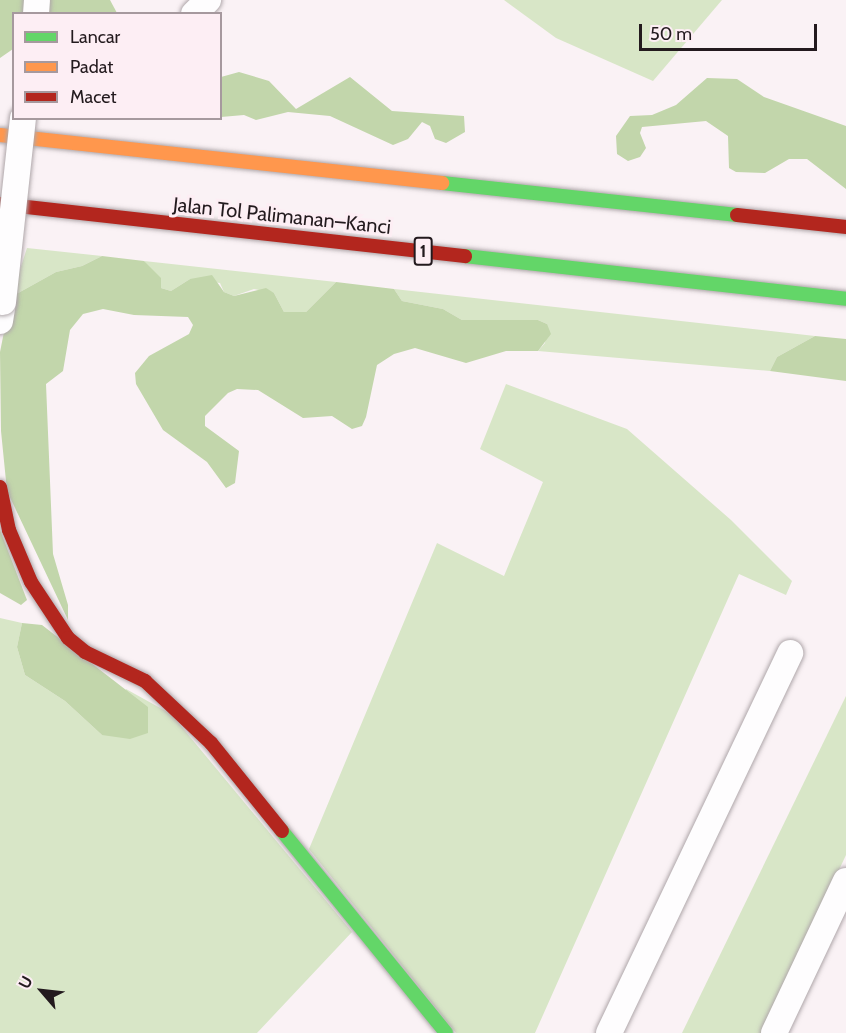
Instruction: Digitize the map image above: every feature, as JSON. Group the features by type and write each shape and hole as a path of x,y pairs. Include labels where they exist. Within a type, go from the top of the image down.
{"main road":[{"path":"0,135 846,226"},
{"name":"Jalan Tol Palimanan–Kanci","path":"0,204 846,299"},
{"path":"0,487 9,530 31,582 68,638 86,652 145,681 211,743 446,1033"}],"street":[{"path":"196,12 208,0"},
{"path":"1,311 23,120"},
{"path":"609,1033 790,653"},
{"path":"774,1033 846,881"}],"green space":[{"path":"0,0 27,0 24,12 12,12 12,50 0,58"},
{"path":"49,0 110,0 116,12 47,12"},
{"path":"504,0 722,0 653,81 556,38"},
{"path":"239,72 269,81 296,109 350,77 392,111 464,116 465,132 446,143 435,139 430,126 422,122 408,139 393,145 330,116 288,112 256,120 244,115 222,117 222,77"},
{"path":"707,78 737,79 764,97 846,126 846,189 807,159 789,159 765,173 736,172 729,168 728,136 706,121 642,127 640,133 646,148 640,157 628,161 617,154 616,136 630,116 652,115 676,105"},
{"path":"27,248 102,256 82,266 56,272 11,297"},
{"path":"102,256 144,261 161,278 161,288 171,291 190,279 212,275 224,292 234,296 266,288 274,293 284,312 306,312 336,282 394,289 402,301 443,309 462,320 538,320 547,324 551,334 538,351 506,351 466,363 415,348 394,354 377,365 366,417 362,426 352,429 332,416 303,418 258,390 237,389 228,393 205,416 205,426 239,451 235,483 226,488 207,462 163,430 136,384 135,373 149,356 189,334 193,325 188,317 134,315 103,309 83,314 70,330 63,371 46,384 53,554 68,605 68,620 7,491 1,431 0,352 11,297 56,272 82,266"},
{"path":"144,261 336,282 306,312 295,314 284,312 274,293 254,289 234,296 224,292 220,283 190,279 171,291 161,288"},
{"path":"394,289 815,336 777,357 770,371 538,351 545,343 547,324 538,320 462,320 443,309 402,301"},
{"path":"815,336 846,339 846,381 770,371 777,357"},
{"path":"506,384 627,429 731,520 792,581 786,595 739,574 535,1033 456,1033 309,849 437,543 504,576 543,482 480,449"},
{"path":"0,530 27,600 21,605 0,593"},
{"path":"0,618 22,623 17,647 25,675 65,701 102,735 126,689 171,714 352,932 257,1033 0,1033"},
{"path":"22,623 42,625 148,707 148,733 130,739 102,735 65,701 25,675 17,647"},
{"path":"846,696 846,855 762,1033 682,1033"}],"traffic: fast":[{"path":"442,183 737,215"},
{"path":"465,256 846,299"},
{"path":"282,831 446,1033"}],"traffic: slow":[{"path":"0,135 442,183"}],"traffic: jam":[{"path":"0,204 465,256"},
{"path":"737,215 846,227"},
{"path":"0,487 9,530 31,582 68,638 85,652 145,681 211,743 282,831"}]}
